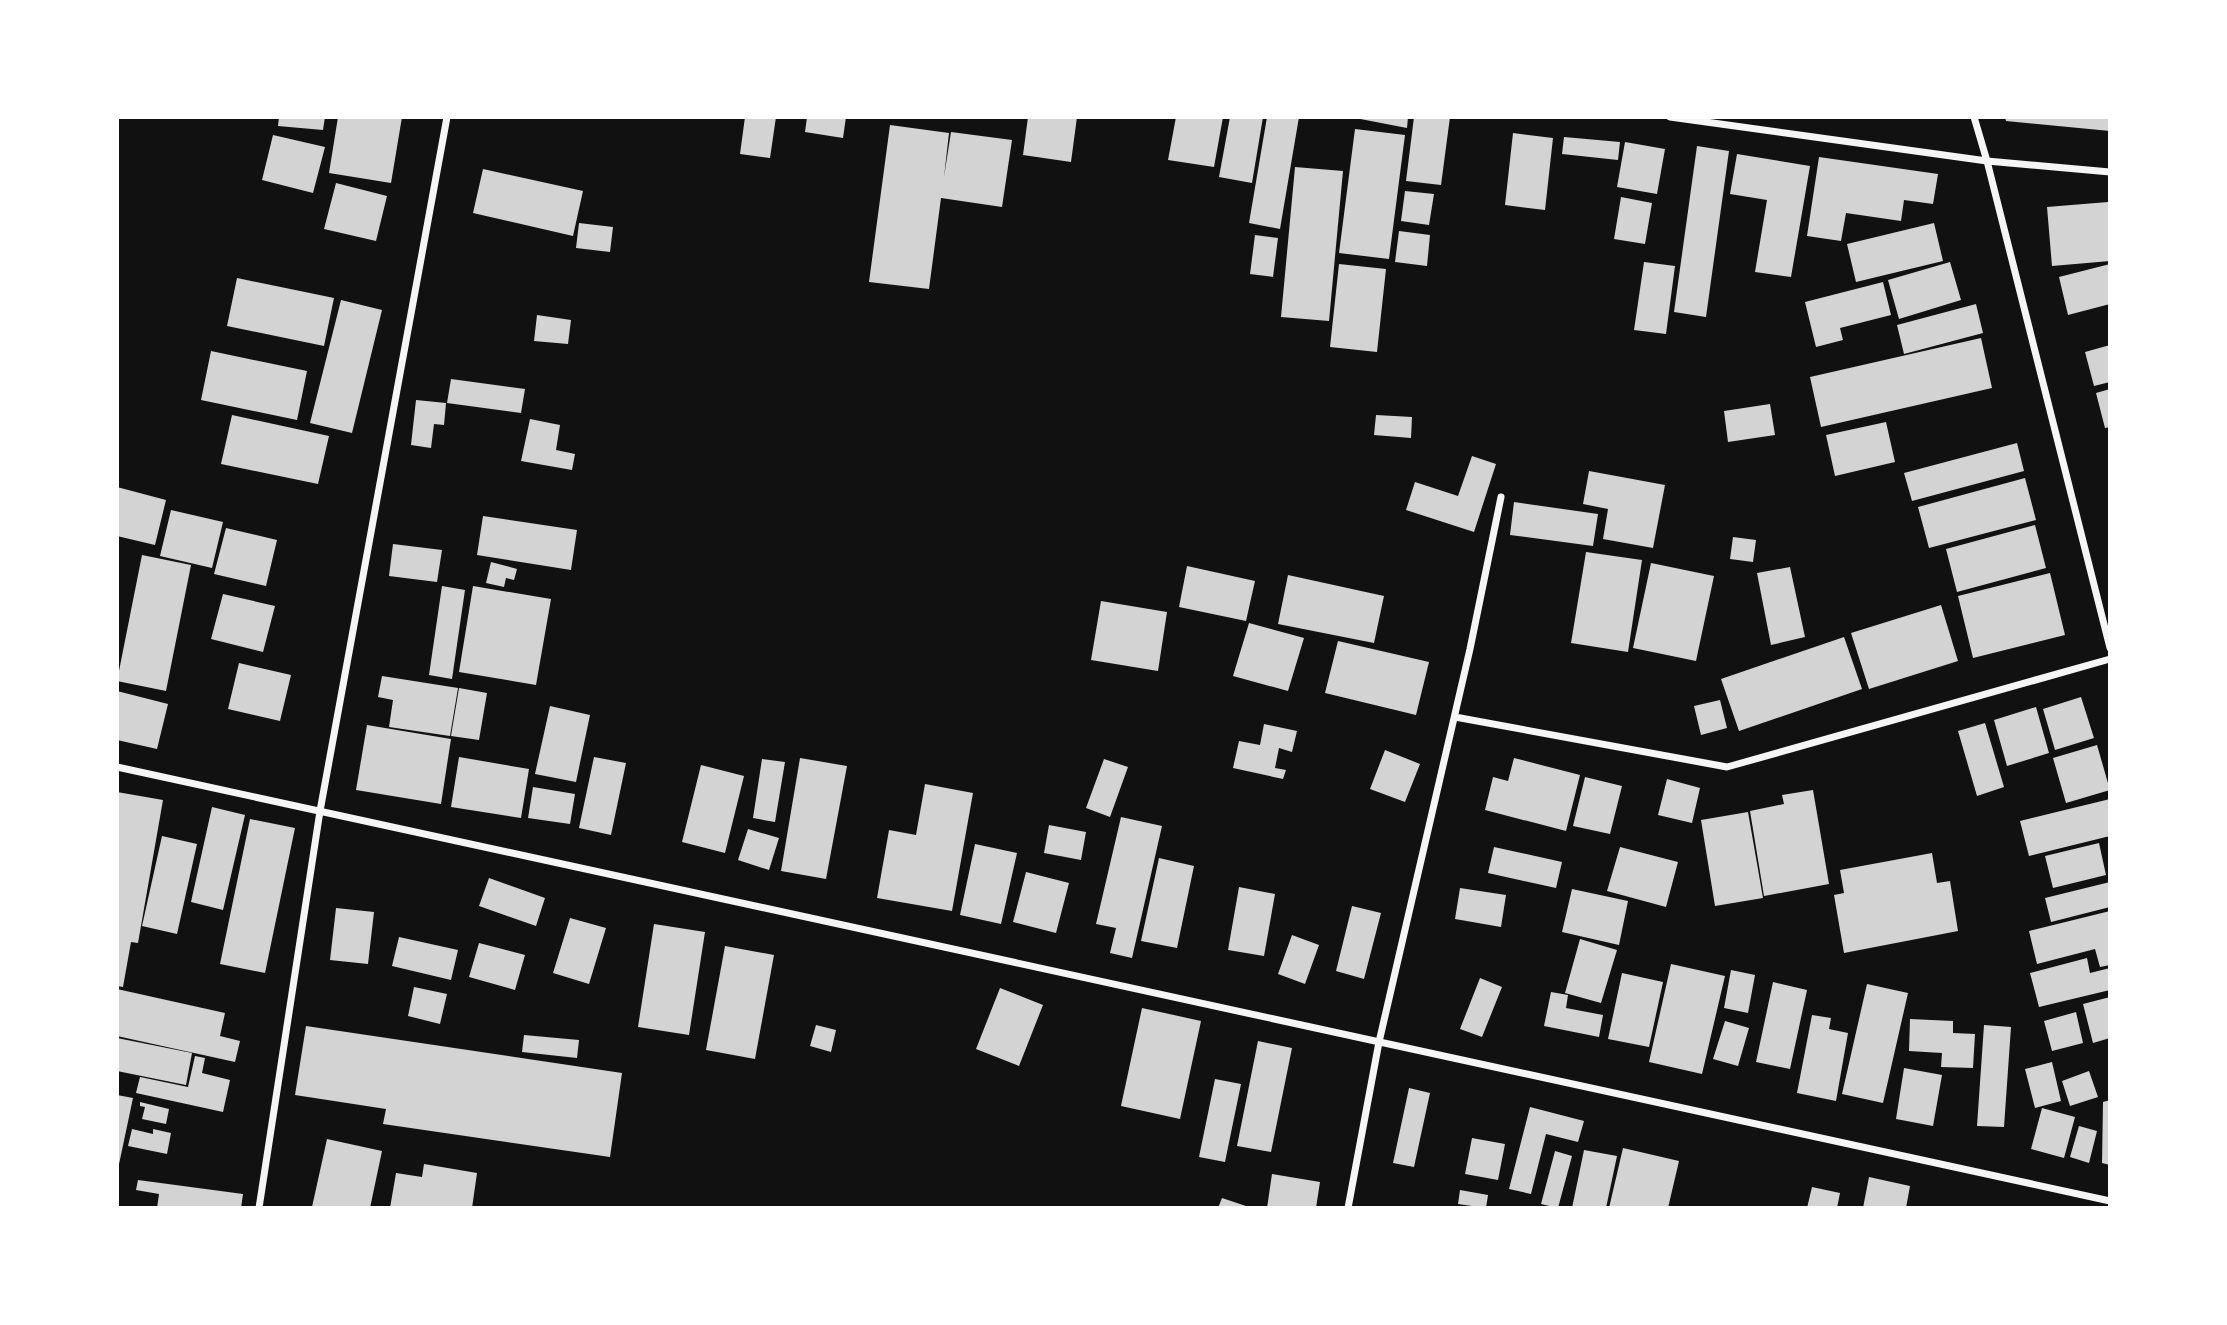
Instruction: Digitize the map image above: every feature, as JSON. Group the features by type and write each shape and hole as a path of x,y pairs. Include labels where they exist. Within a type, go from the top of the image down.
{"street":[{"path":"259,1208 320,811 447,117"},
{"path":"1670,117 1987,161 2110,172"},
{"path":"1974,117 2110,648"},
{"path":"1348,1208 1379,1042 1455,717 1501,497"},
{"path":"1455,717 1727,767 2110,659"},
{"path":"117,767 2110,1201"}],"building":[{"path":"279,117 325,117 323,130 278,126"},
{"path":"338,117 402,117 391,183 329,173"},
{"path":"745,117 776,117 770,158 740,154"},
{"path":"807,117 846,117 843,138 805,132"},
{"path":"1028,117 1077,117 1071,162 1023,155"},
{"path":"1176,117 1223,117 1214,167 1168,160"},
{"path":"1230,117 1263,117 1252,183 1219,177"},
{"path":"1267,117 1299,117 1280,229 1249,223"},
{"path":"1350,117 1408,117 1407,128"},
{"path":"1414,117 1450,117 1441,185 1406,181"},
{"path":"2005,117 2110,117 2110,131 2006,121"},
{"path":"890,125 949,133 944,177 951,132 1012,140 1002,207 941,198 929,289 869,282"},
{"path":"1355,129 1405,135 1389,259 1339,253"},
{"path":"1513,133 1553,138 1545,210 1505,205"},
{"path":"273,135 325,147 313,193 262,180"},
{"path":"1564,137 1620,142 1618,160 1562,154"},
{"path":"1625,142 1665,149 1657,194 1617,187"},
{"path":"1697,146 1729,151 1706,317 1674,312"},
{"path":"1737,154 1810,166 1791,277 1755,272 1767,200 1730,194"},
{"path":"1819,157 1938,174 1933,204 1904,200 1901,221 1846,213 1841,241 1807,236"},
{"path":"1295,167 1343,171 1329,321 1281,317"},
{"path":"483,169 583,191 573,236 473,213"},
{"path":"336,183 387,196 376,241 324,229"},
{"path":"1405,191 1434,194 1429,225 1401,221"},
{"path":"1621,197 1652,203 1645,244 1614,239"},
{"path":"2108,202 2110,261 2052,266 2047,207"},
{"path":"579,223 613,227 610,252 576,248"},
{"path":"1934,223 1943,261 1856,282 1847,244"},
{"path":"1399,231 1430,235 1427,266 1395,262"},
{"path":"1255,235 1278,238 1273,277 1250,274"},
{"path":"1644,262 1675,266 1666,334 1634,330"},
{"path":"1950,262 1961,300 1899,319 1888,280"},
{"path":"1339,264 1386,269 1377,352 1330,347"},
{"path":"2110,264 2110,304 2068,315 2059,277"},
{"path":"237,278 334,298 324,346 227,326"},
{"path":"1883,282 1891,315 1840,328 1843,340 1816,347 1805,302"},
{"path":"341,300 382,310 352,433 310,423"},
{"path":"1976,304 1983,333 1904,354 1897,325"},
{"path":"537,315 571,320 568,344 534,341"},
{"path":"1981,338 1992,388 1821,427 1810,377"},
{"path":"2110,345 2110,382 2094,386 2085,352"},
{"path":"211,351 307,371 297,420 201,400"},
{"path":"451,379 525,389 521,413 447,403"},
{"path":"2110,389 2110,427 2105,428 2096,393"},
{"path":"416,400 446,403 444,425 434,424 431,448 411,445"},
{"path":"1770,404 1775,435 1728,442 1724,411"},
{"path":"232,415 329,436 318,484 221,464"},
{"path":"1376,415 1412,417 1411,438 1374,435"},
{"path":"530,419 560,425 556,450 575,454 572,470 521,461"},
{"path":"1886,422 1895,462 1835,476 1826,435"},
{"path":"2017,443 2024,471 1912,501 1904,473"},
{"path":"1472,456 1496,464 1474,532 1406,510 1415,482 1458,496"},
{"path":"1589,471 1665,485 1653,548 1603,539 1608,509 1583,504"},
{"path":"2025,478 2036,520 1929,548 1918,507"},
{"path":"117,487 166,500 155,545 117,536"},
{"path":"1514,502 1598,514 1593,546 1510,535"},
{"path":"171,510 223,522 212,568 160,556"},
{"path":"483,516 577,530 571,570 477,555"},
{"path":"2035,525 2046,568 1957,592 1946,549"},
{"path":"226,528 277,540 266,586 214,574"},
{"path":"1733,537 1756,540 1753,562 1730,559"},
{"path":"393,544 442,550 437,582 389,576"},
{"path":"1586,552 1642,560 1628,652 1571,643"},
{"path":"142,555 191,565 166,691 117,681"},
{"path":"491,562 517,569 514,580 506,578 504,587 486,583"},
{"path":"1651,563 1714,576 1696,661 1633,648"},
{"path":"1187,566 1255,581 1246,621 1179,607"},
{"path":"1790,567 1805,637 1771,645 1757,573"},
{"path":"2050,573 2065,635 1973,658 1958,596"},
{"path":"1288,575 1384,596 1374,643 1278,624"},
{"path":"442,586 465,590 452,679 429,675"},
{"path":"473,586 551,599 536,685 459,672"},
{"path":"223,594 275,606 263,652 211,639"},
{"path":"1101,601 1167,612 1158,671 1091,660"},
{"path":"1941,605 1958,661 1869,689 1851,633"},
{"path":"1249,623 1304,638 1288,691 1233,676"},
{"path":"1844,637 1862,689 1739,731 1721,679"},
{"path":"1338,641 1429,662 1416,715 1325,693"},
{"path":"239,663 291,675 280,721 228,709"},
{"path":"382,676 458,688 450,736 389,727 393,700 378,697"},
{"path":"459,688 487,693 479,740 451,736"},
{"path":"117,691 168,704 157,749 117,740"},
{"path":"2081,697 2094,738 2055,750 2043,709"},
{"path":"1720,700 1727,728 1701,735 1694,706"},
{"path":"550,706 590,715 576,782 535,774"},
{"path":"2036,707 2049,753 2007,766 1994,720"},
{"path":"1985,723 2004,787 1977,796 1958,731"},
{"path":"1264,724 1297,731 1292,752 1279,748 1275,768 1286,770 1283,779 1233,768 1239,741 1260,745"},
{"path":"367,725 451,739 441,804 356,790"},
{"path":"2097,745 2110,790 2066,803 2053,758"},
{"path":"1385,750 1420,764 1405,802 1370,789"},
{"path":"459,757 529,769 521,818 451,807"},
{"path":"594,757 626,763 611,835 579,828"},
{"path":"800,758 847,766 826,879 781,871"},
{"path":"1514,758 1580,775 1566,831 1485,810 1493,777 1508,781"},
{"path":"762,759 785,762 775,822 753,818"},
{"path":"1104,759 1128,767 1110,817 1086,808"},
{"path":"701,765 744,776 725,853 682,842"},
{"path":"1585,777 1622,786 1610,834 1573,826"},
{"path":"1667,779 1700,788 1692,823 1658,815"},
{"path":"925,784 973,793 952,911 877,898 889,830 916,835"},
{"path":"533,787 575,794 570,824 528,818"},
{"path":"1813,790 1829,884 1764,896 1750,811 1784,804 1782,795"},
{"path":"117,792 163,800 138,943 131,942 123,987 117,986"},
{"path":"2110,799 2110,836 2029,856 2020,821"},
{"path":"212,807 245,815 223,910 191,902"},
{"path":"1748,812 1763,898 1715,906 1701,820"},
{"path":"1121,817 1162,826 1132,958 1110,953 1116,928 1096,924"},
{"path":"250,819 295,828 265,973 220,964"},
{"path":"1049,825 1086,832 1081,860 1044,853"},
{"path":"748,829 779,838 769,870 738,860"},
{"path":"162,836 197,844 177,934 142,926"},
{"path":"2099,843 2106,875 2053,888 2045,856"},
{"path":"975,844 1017,853 1001,924 960,915"},
{"path":"1494,847 1562,862 1556,888 1488,873"},
{"path":"1620,847 1678,862 1666,907 1607,891"},
{"path":"1932,853 1937,883 1950,881 1958,931 1844,953 1834,895 1844,893 1840,870"},
{"path":"1159,858 1194,866 1177,948 1141,941"},
{"path":"1026,872 1069,883 1056,933 1013,922"},
{"path":"489,878 545,898 536,926 479,906"},
{"path":"2110,882 2110,907 2051,922 2045,898"},
{"path":"1239,887 1275,894 1264,956 1228,950"},
{"path":"1460,888 1506,895 1501,927 1455,919"},
{"path":"1572,889 1628,901 1619,945 1562,932"},
{"path":"1352,906 1381,913 1364,979 1336,971"},
{"path":"336,908 374,912 368,964 330,960"},
{"path":"2110,911 2110,965 2100,967 2095,949 2037,964 2029,931"},
{"path":"570,918 606,928 589,984 553,973"},
{"path":"654,924 705,932 689,1035 638,1027"},
{"path":"1292,935 1319,945 1305,984 1278,974"},
{"path":"399,937 458,950 451,980 392,966"},
{"path":"1580,939 1617,950 1601,1003 1565,993"},
{"path":"479,943 525,955 515,990 469,977"},
{"path":"725,946 774,955 755,1059 706,1050"},
{"path":"2087,958 2090,973 2110,968 2110,990 2039,1007 2030,973"},
{"path":"1671,964 1725,976 1702,1074 1649,1062"},
{"path":"1731,970 1755,975 1748,1013 1724,1008"},
{"path":"1622,973 1663,982 1649,1047 1608,1039"},
{"path":"1480,978 1502,987 1482,1037 1460,1029"},
{"path":"1773,982 1807,990 1790,1069 1756,1062"},
{"path":"1867,984 1908,993 1883,1103 1842,1094"},
{"path":"414,987 447,994 440,1024 408,1016"},
{"path":"1000,988 1043,1005 1019,1066 976,1049"},
{"path":"117,989 225,1013 220,1036 240,1041 235,1062 117,1036"},
{"path":"1551,992 1568,995 1566,1008 1603,1015 1599,1037 1544,1026"},
{"path":"2110,997 2110,1038 2093,1043 2083,1004"},
{"path":"1142,1008 1201,1021 1180,1119 1121,1106"},
{"path":"2076,1012 2083,1043 2052,1051 2044,1021"},
{"path":"1812,1015 1831,1018 1829,1029 1848,1033 1836,1101 1797,1093"},
{"path":"1910,1019 1953,1021 1953,1033 1975,1034 1973,1068 1941,1067 1942,1053 1909,1051"},
{"path":"1725,1021 1749,1028 1738,1066 1713,1059"},
{"path":"816,1025 836,1030 831,1052 810,1046"},
{"path":"1984,1025 2011,1027 2004,1127 1977,1126"},
{"path":"306,1026 622,1073 610,1157 383,1124 386,1109 295,1095"},
{"path":"524,1035 579,1040 577,1058 522,1052"},
{"path":"117,1038 192,1053 186,1085 117,1071"},
{"path":"1258,1041 1292,1048 1271,1152 1237,1146"},
{"path":"195,1056 205,1058 202,1073 230,1080 223,1112 136,1093 140,1077 188,1087"},
{"path":"2052,1062 2061,1101 2035,1108 2025,1069"},
{"path":"1904,1068 1942,1075 1933,1126 1896,1119"},
{"path":"2089,1071 2098,1097 2070,1106 2062,1081"},
{"path":"1215,1079 1241,1084 1225,1162 1199,1157"},
{"path":"1409,1088 1430,1093 1414,1167 1393,1163"},
{"path":"117,1095 133,1098 118,1169 117,1169"},
{"path":"2110,1100 2110,1165 2102,1163 2103,1102"},
{"path":"140,1102 169,1109 166,1124 142,1119 145,1107 140,1106"},
{"path":"1530,1107 1584,1121 1578,1142 1546,1134 1531,1194 1509,1189"},
{"path":"2042,1108 2075,1117 2064,1158 2031,1149"},
{"path":"2079,1126 2097,1131 2089,1163 2070,1157"},
{"path":"132,1129 153,1134 153,1129 171,1133 167,1154 128,1146"},
{"path":"1472,1138 1505,1144 1498,1180 1465,1174"},
{"path":"327,1139 382,1151 370,1208 312,1207"},
{"path":"1623,1148 1679,1161 1668,1208 1609,1208"},
{"path":"1584,1150 1617,1156 1606,1208 1572,1208"},
{"path":"1555,1151 1572,1156 1558,1208 1541,1204"},
{"path":"424,1164 477,1173 472,1208 390,1208 396,1173 422,1177"},
{"path":"1272,1174 1320,1182 1316,1208 1267,1208"},
{"path":"1869,1177 1910,1186 1906,1208 1863,1208"},
{"path":"138,1180 243,1194 241,1208 157,1208 159,1194 136,1190"},
{"path":"1812,1187 1840,1193 1837,1208 1807,1208"},
{"path":"1460,1190 1488,1195 1486,1208 1458,1204"},
{"path":"1222,1198 1249,1207 1249,1208 1218,1208"}]}
